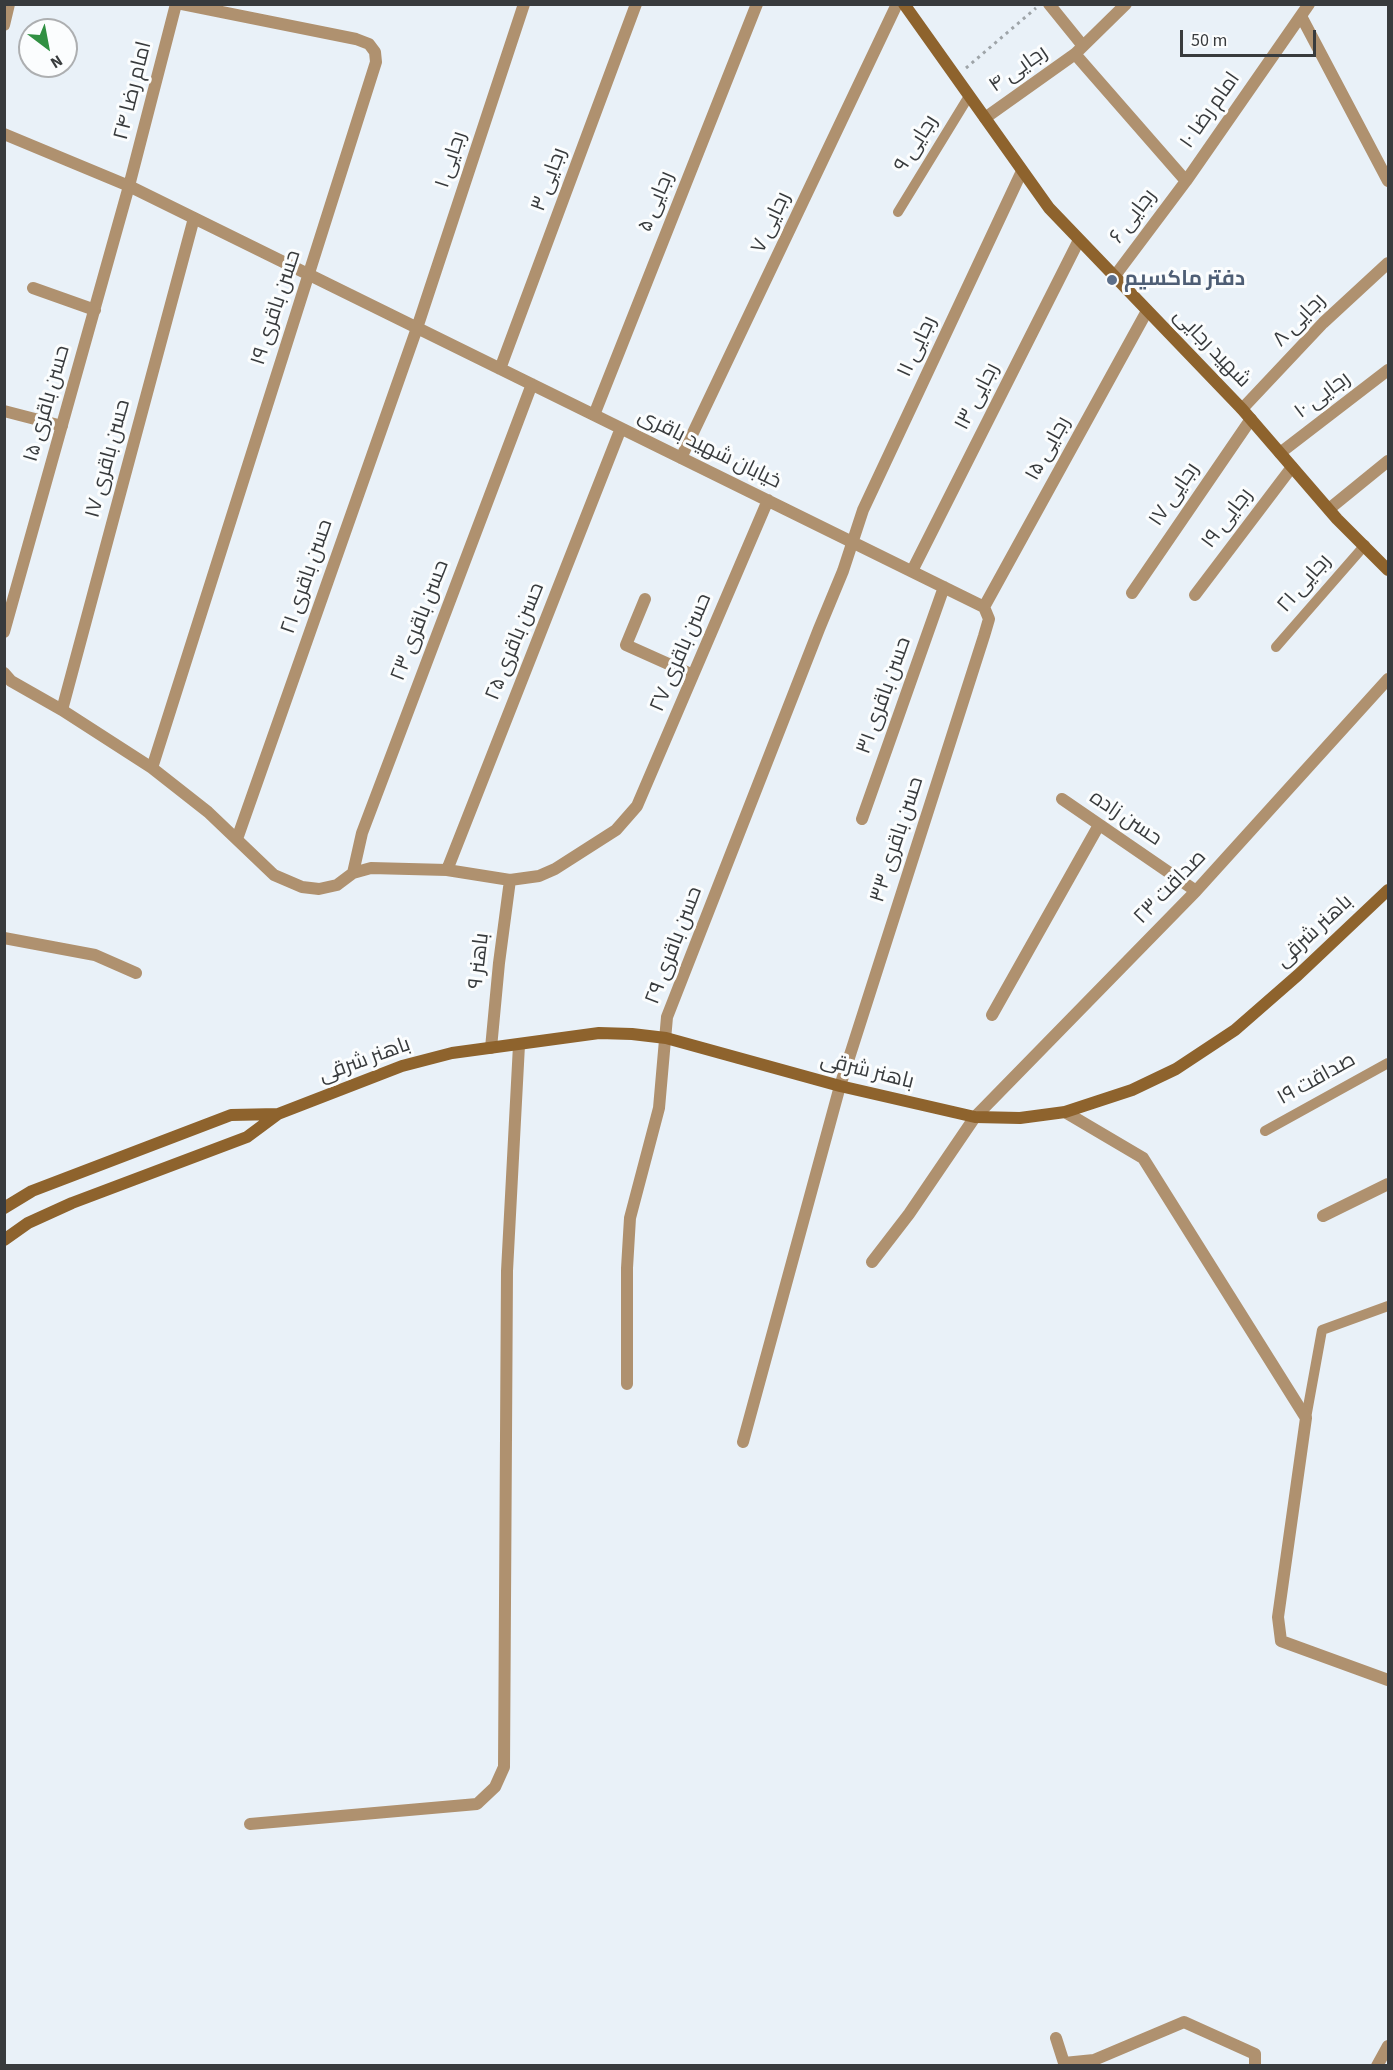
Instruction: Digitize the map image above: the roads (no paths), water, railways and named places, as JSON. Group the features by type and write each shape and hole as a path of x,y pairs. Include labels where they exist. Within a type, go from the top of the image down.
{"street":[{"path":"4,25 9,4"},
{"name":"امام رضا ۲۴","path":"129,186 176,4"},
{"name":"حسن باقری ۱۹","path":"152,768 376,62 375,52 369,44 357,39 182,4"},
{"name":"رجایی ۱","path":"417,328 524,4"},
{"name":"رجایی ۳","path":"500,369 636,4"},
{"name":"رجایی ۵","path":"594,415 757,4"},
{"name":"رجایی ۷","path":"681,458 897,4"},
{"name":"شهید رجایی","path":"904,4 1049,208 1247,414 1329,509 1387,566"},
{"path":"1049,4 1079,50 1186,181"},
{"name":"رجایی ۴","path":"985,118 1079,50 1126,4"},
{"name":"امام رضا ۱۰","path":"1186,181 1309,4"},
{"path":"1301,16 1389,181"},
{"path":"4,134 129,186"},
{"name":"رجایی ۱۱","path":"852,542 863,510 1022,171"},
{"name":"رجایی ۶","path":"1114,277 1186,181"},
{"name":"خیابان شهید باقری","path":"129,186 984,607"},
{"name":"حسن باقری ۱۵","path":"4,632 9,601 62,426 129,186"},
{"name":"حسن باقری ۱۷","path":"62,710 194,218"},
{"name":"رجایی ۱۳","path":"912,571 1079,240"},
{"name":"رجایی ۸","path":"1247,414 1323,323 1389,263"},
{"path":"33,288 95,310"},
{"name":"رجایی ۱۵","path":"984,607 1147,311"},
{"name":"حسن باقری ۲۱","path":"237,838 417,328"},
{"name":"رجایی ۱۰","path":"1280,453 1389,370"},
{"name":"حسن باقری ۲۳","path":"353,873 362,833 532,384"},
{"path":"4,411 62,426"},
{"name":"رجایی ۱۷","path":"1132,593 1247,414"},
{"name":"حسن باقری ۲۵","path":"447,870 621,428"},
{"path":"1329,509 1389,461"},
{"name":"رجایی ۱۹","path":"1195,595 1293,467"},
{"name":"حسن باقری ۲۷","path":"510,880 539,876 555,869 616,830 637,806 768,500"},
{"name":"حسن باقری ۲۹","path":"627,1384 627,1268 630,1218 659,1108 667,1017 843,571 852,542"},
{"name":"حسن باقری ۳۱","path":"862,819 944,587"},
{"path":"645,599 626,645 693,675"},
{"name":"حسن باقری ۳۳","path":"743,1442 840,1086 984,636 988,619 984,607"},
{"path":"4,673 10,681 62,710 152,768 208,812 274,874 302,887 319,889 337,885 353,873 371,868 447,870 510,880"},
{"name":"صداقت ۲۳","path":"872,1262 909,1214 975,1117 1196,891 1389,679"},
{"name":"حسن زاده","path":"1062,799 1196,891"},
{"path":"992,1015 1099,825"},
{"name":"باهنر ۹","path":"491,1048 510,880"},
{"name":"باهنر شرقی","path":"4,1240 28,1222 247,1137 278,1114 402,1066 452,1053 599,1033 666,1038 840,1086 975,1117 1020,1118 1065,1112 1132,1090 1176,1069 1235,1030 1389,890"},
{"path":"4,938 95,955 136,973"},
{"path":"250,1824 477,1804 495,1787 504,1767 507,1271 519,1045"},
{"path":"1065,1112 1143,1158 1306,1418 1278,1617 1281,1641 1389,1680"},
{"name":"باهنر شرقی","path":"4,1208 32,1191 231,1115 278,1114"},
{"path":"1323,1216 1389,1184"},
{"path":"1056,2038 1064,2063 1094,2060 1184,2022 1255,2054 1255,2066"},
{"path":"1377,2066 1389,2046"}],"lane":[{"name":"رجایی ۹","path":"898,212 969,96"},
{"name":"رجایی ۲۱","path":"1275,647 1365,545"},
{"name":"صداقت ۱۹","path":"1265,1131 1389,1063"},
{"path":"1306,1418 1322,1330 1389,1306"}],"place":[{"name":"دفتر ماکسیم","path":"1112,280"}]}
